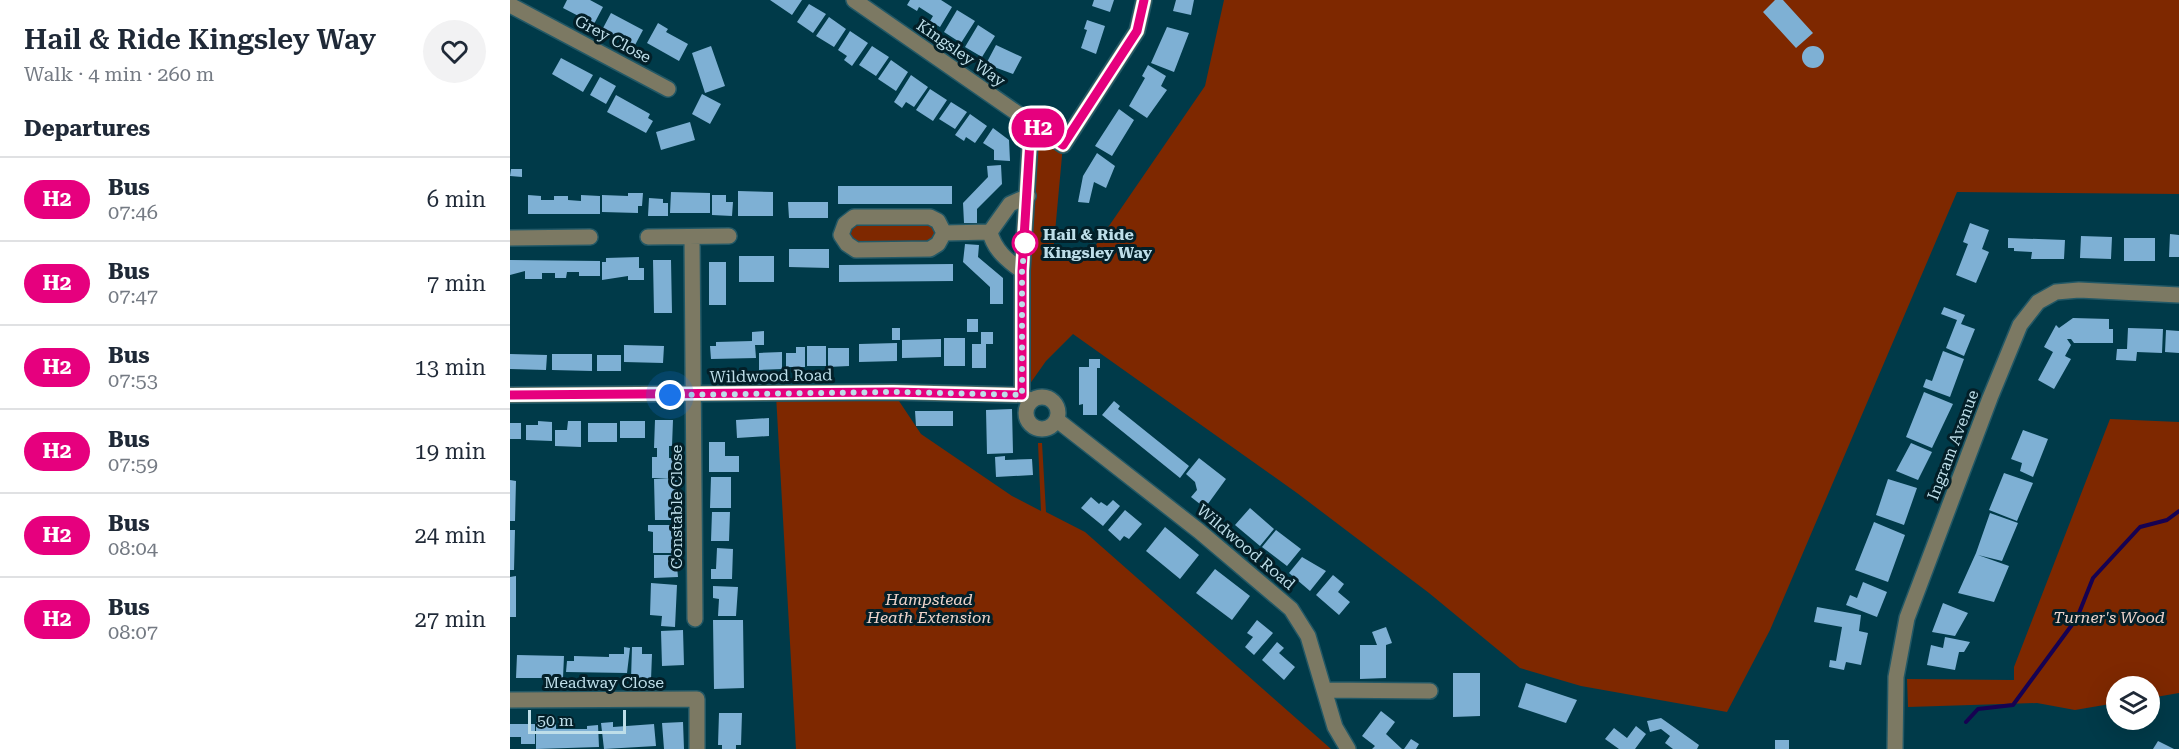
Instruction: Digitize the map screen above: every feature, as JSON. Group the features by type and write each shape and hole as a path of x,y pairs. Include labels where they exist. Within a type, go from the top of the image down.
{"street":[{"name":"Kingsley Way","path":"854,0 1063,145 1137,31 1144,0"},
{"name":"Grey Close","path":"510,5 668,89"},
{"path":"1026,398 1041,396 1053,401 1057,406 1057,420 1044,429 1033,426 1026,415 1022,271 1031,124"},
{"path":"1022,271 1001,253 992,241 990,232 1010,204 1028,196"},
{"path":"854,217 930,217 938,222 944,232 938,244 930,249 856,250 847,244 841,234 845,224 854,217"},
{"path":"944,232 990,232"},
{"path":"648,237 729,236"},
{"path":"510,238 590,237"},
{"name":"Constable Close","path":"692,238 695,619"},
{"name":"Ingram Avenue","path":"1895,749 1896,677 1908,618 1990,398 2020,325 2038,302 2056,292 2079,290 2179,296"},
{"name":"Wildwood Road","path":"510,395 893,392 1026,398"},
{"name":"Wildwood Road","path":"1057,420 1146,488 1292,609 1308,636 1335,727 1348,749"},
{"path":"1324,690 1430,691"},
{"name":"Meadway Close","path":"510,700 697,699 697,749"}],"green space":[{"path":"1224,0 2179,0 2179,194 1957,192 1770,630 1727,712 1581,686 1520,668 1429,593 1297,493 1073,334 1046,361 1022,395 1031,124 1063,145 1053,254 1087,258 1205,86"},
{"path":"928,222 938,230 932,244 855,243 850,235 855,224"},
{"name":"Hampstead Heath Extension","path":"893,392 921,434 1012,496 1041,511 1038,443 1042,443 1046,512 1085,532 1331,749 796,749 776,395"},
{"name":"Turner's Wood","path":"2110,419 2179,422 2179,693 2160,696 2160,676 2106,676 2106,705 2075,710 2037,703 1908,707 1907,679 2014,680 2014,667"}],"building":[{"path":"567,0 590,0 603,7 594,24 563,8"},
{"path":"770,0 802,0 792,15"},
{"path":"910,0 941,0 952,7 940,27 930,21 933,16 919,7 917,11 907,5"},
{"path":"1094,0 1114,0 1110,12 1092,6"},
{"path":"1176,0 1194,0 1191,15 1173,11"},
{"path":"1775,0 1783,0 1813,33 1796,48 1763,12"},
{"path":"809,4 826,14 813,33 797,22"},
{"path":"957,10 975,21 961,43 944,32"},
{"path":"611,13 643,30 634,47 602,30"},
{"path":"829,17 846,29 834,47 816,36"},
{"path":"1087,20 1105,26 1096,54 1081,48 1087,30 1084,29"},
{"path":"658,23 668,29 666,32 688,44 679,61 647,43"},
{"path":"978,25 995,36 982,57 965,47"},
{"path":"1167,27 1189,33 1174,72 1151,63"},
{"path":"850,31 868,43 852,66 844,60 847,56 838,50"},
{"path":"996,45 1022,57 1013,74 986,64"},
{"path":"711,46 725,86 705,93 692,53"},
{"path":"872,46 889,57 876,76 859,65"},
{"path":"1809,46 1817,46 1824,53 1824,61 1817,68 1809,68 1802,61 1802,53"},
{"path":"561,58 593,75 583,92 552,74"},
{"path":"891,60 908,72 896,91 878,79"},
{"path":"1148,65 1166,76 1161,86 1167,90 1147,118 1129,106 1145,78 1142,76"},
{"path":"911,75 928,87 914,107 906,102 902,108 894,102"},
{"path":"600,77 616,86 606,104 590,95"},
{"path":"930,89 947,100 933,121 916,110"},
{"path":"702,94 721,104 710,124 692,114"},
{"path":"616,95 650,114 648,118 653,121 646,133 607,112"},
{"path":"951,102 967,112 955,129 939,119"},
{"path":"1119,109 1134,120 1112,156 1095,146"},
{"path":"970,114 987,126 975,143 966,137 964,141 955,135"},
{"path":"690,122 695,140 661,150 656,132"},
{"path":"993,128 1009,140 1010,161 994,160 994,150 983,143"},
{"path":"1097,153 1115,166 1106,188 1094,182 1089,203 1078,202 1083,176"},
{"path":"1001,165 1002,184 977,209 977,223 964,223 963,203 988,177 987,166"},
{"path":"511,169 522,169 522,177 510,176"},
{"path":"838,186 952,186 952,204 838,204"},
{"path":"738,191 773,192 773,216 738,216"},
{"path":"671,192 710,193 710,213 670,213"},
{"path":"628,193 643,193 642,206 638,206 638,213 602,212 602,195 628,196"},
{"path":"528,195 541,196 541,200 554,200 554,196 568,196 568,200 581,201 581,195 600,196 600,214 528,214"},
{"path":"712,195 726,195 726,202 733,202 732,216 712,215"},
{"path":"649,198 663,199 663,203 668,203 668,216 648,216"},
{"path":"788,202 828,202 828,218 789,218"},
{"path":"1970,223 1989,230 1982,249 1989,252 1976,283 1956,275 1968,244 1963,242"},
{"path":"2170,234 2179,235 2179,257 2169,257"},
{"path":"2081,236 2112,237 2111,259 2080,258"},
{"path":"2008,238 2065,240 2064,259 2031,259 2032,252 2014,251 2014,248 2008,248"},
{"path":"2124,238 2155,238 2155,261 2124,261"},
{"path":"965,244 979,245 978,257 1003,278 1003,304 990,304 990,287 963,262"},
{"path":"789,249 829,249 829,268 789,267"},
{"path":"739,256 774,256 774,282 739,282"},
{"path":"639,257 639,268 644,268 644,280 628,280 628,276 602,280 602,262 606,262 606,258"},
{"path":"510,260 600,261 600,276 579,276 579,272 567,272 566,278 555,278 555,273 542,273 542,279 525,279 525,271 510,275"},
{"path":"653,260 671,260 672,313 654,313"},
{"path":"709,262 726,262 726,305 709,305"},
{"path":"953,264 953,281 839,282 839,265"},
{"path":"1944,307 1965,315 1961,324 1975,329 1964,356 1946,348 1957,320 1941,314"},
{"path":"2073,318 2109,319 2109,329 2113,329 2113,343 2074,343 2071,339 2067,339 2071,345 2065,356 2071,359 2054,389 2038,380 2053,352 2044,347 2056,325 2059,328"},
{"path":"967,319 978,319 978,332 967,332"},
{"path":"892,328 900,328 900,340 892,340"},
{"path":"2128,328 2163,329 2162,353 2137,352 2136,361 2116,360 2117,349 2127,349"},
{"path":"2166,330 2179,331 2179,353 2165,352"},
{"path":"764,331 764,345 755,345 756,358 711,359 710,346 716,346 716,342 752,341 752,332"},
{"path":"981,332 993,332 993,344 986,344 986,368 972,368 972,344 981,344"},
{"path":"944,338 965,338 965,366 944,366"},
{"path":"941,339 941,357 902,358 902,340"},
{"path":"897,343 897,361 859,362 859,344"},
{"path":"624,345 664,346 663,363 624,362"},
{"path":"807,346 826,346 826,366 807,366"},
{"path":"796,347 805,347 805,367 786,367 786,353 796,353"},
{"path":"828,348 849,348 849,366 828,367"},
{"path":"1943,351 1964,359 1950,397 1923,387 1926,379 1932,381"},
{"path":"782,352 782,369 759,370 759,353"},
{"path":"510,354 547,355 546,370 510,369"},
{"path":"552,354 592,354 592,371 552,370"},
{"path":"597,355 621,355 621,371 597,371"},
{"path":"1089,359 1100,359 1100,368 1097,368 1097,415 1083,415 1083,404 1079,405 1079,367 1089,367"},
{"path":"1924,392 1953,404 1932,448 1906,437"},
{"path":"1114,401 1120,406 1118,409 1189,466 1180,478 1102,415"},
{"path":"1012,409 1013,453 987,454 986,410"},
{"path":"915,411 953,411 953,426 916,426"},
{"path":"769,418 769,436 737,438 736,420"},
{"path":"655,420 673,420 669,458 676,458 677,520 655,520 654,479 670,478 652,478 652,457 657,457 657,448 654,448"},
{"path":"538,421 552,422 552,441 526,440 526,425 538,425"},
{"path":"568,421 581,421 581,447 555,446 555,430 567,430"},
{"path":"620,421 645,421 645,438 620,438"},
{"path":"510,423 521,423 521,439 510,439"},
{"path":"588,423 617,423 617,442 588,442"},
{"path":"2023,430 2048,439 2033,477 2020,471 2022,463 2011,459"},
{"path":"709,442 725,442 725,456 739,456 739,472 709,472"},
{"path":"1911,443 1932,452 1918,480 1896,471"},
{"path":"1005,456 1005,460 1032,459 1033,475 996,477 995,457"},
{"path":"1199,458 1226,479 1205,508 1191,497 1197,490 1195,482 1186,474"},
{"path":"2004,473 2033,483 2017,521 1989,510"},
{"path":"711,477 731,477 731,508 710,508"},
{"path":"1888,479 1917,488 1904,525 1876,515"},
{"path":"510,480 516,481 515,521 510,521"},
{"path":"1091,497 1099,504 1101,502 1107,506 1113,500 1120,506 1103,526 1081,508"},
{"path":"1250,508 1274,529 1260,546 1235,525"},
{"path":"1125,510 1142,524 1129,539 1124,536 1120,541 1108,530"},
{"path":"712,512 730,512 729,541 711,541"},
{"path":"1990,513 2018,523 2002,561 1978,555 2009,566 1994,602 1958,593 1976,553"},
{"path":"1874,522 1905,535 1888,582 1855,570"},
{"path":"648,525 678,525 674,553 653,553 653,532 648,531"},
{"path":"1165,527 1199,555 1180,579 1146,551"},
{"path":"510,530 515,530 514,570 510,570"},
{"path":"1276,530 1301,549 1287,566 1262,547"},
{"path":"717,548 733,549 732,579 711,579 711,569 716,569"},
{"path":"654,555 676,555 678,577 654,578"},
{"path":"1302,557 1326,571 1310,591 1289,573"},
{"path":"1215,569 1250,596 1232,620 1196,593"},
{"path":"1333,575 1344,584 1338,592 1350,602 1339,615 1316,595"},
{"path":"516,576 516,617 510,617 510,577"},
{"path":"1863,582 1887,592 1877,617 1846,605 1850,595 1857,598"},
{"path":"651,583 677,585 675,627 661,626 662,616 650,615"},
{"path":"713,586 738,587 736,616 718,616 719,599 713,598"},
{"path":"1943,603 1968,613 1955,636 1932,632"},
{"path":"1817,607 1861,615 1859,631 1868,633 1861,665 1846,662 1844,670 1829,667 1830,660 1836,661 1842,627 1814,622"},
{"path":"713,620 743,620 744,688 714,689"},
{"path":"1257,620 1273,633 1254,655 1245,647 1253,637 1247,633"},
{"path":"1386,627 1392,643 1386,645 1386,678 1360,679 1360,645 1377,645 1372,632"},
{"path":"683,630 684,665 662,666 661,631"},
{"path":"1945,637 1970,642 1964,652 1959,652 1955,670 1927,665 1931,645 1943,648"},
{"path":"1277,642 1284,648 1279,653 1295,667 1284,680 1262,660"},
{"path":"624,647 630,648 627,673 566,672 567,661 574,661 574,656 609,657 609,654 624,654"},
{"path":"632,647 642,647 642,654 652,654 651,680 631,679"},
{"path":"517,655 564,656 563,678 516,678"},
{"path":"1453,673 1480,673 1480,716 1453,717"},
{"path":"1526,683 1577,700 1566,723 1518,707"},
{"path":"1381,711 1395,722 1386,734 1402,749 1372,749 1375,746 1362,736"},
{"path":"719,713 742,713 741,745 736,745 736,749 722,749 722,745 718,745"},
{"path":"1661,718 1699,745 1697,749 1673,749 1665,743 1670,736 1661,729 1650,732 1647,721"},
{"path":"536,722 556,724 556,729 587,729 587,726 598,725 599,747 536,749"},
{"path":"613,722 613,727 654,724 656,746 604,749 601,723"},
{"path":"683,722 684,749 664,749 662,723"},
{"path":"510,724 535,724 535,744 521,744 521,737 510,737"},
{"path":"1636,726 1646,734 1635,749 1619,749 1605,739 1614,728 1627,738"},
{"path":"1411,739 1419,744 1416,749 1404,749"},
{"path":"1775,740 1789,740 1789,749 1775,749"},
{"path":"2158,741 2174,749 2153,749"}],"waterway":[{"path":"1966,722 1978,709 2013,705 2077,618 2093,578 2140,527 2167,520 2179,511"}],"bus line":[{"name":"H2","path":"510,395 776,395 893,392 1022,395 1022,271 1031,124 1063,145 1137,31 1144,0"}],"place":[{"name":"Hail & Ride Kingsley Way","path":"1025,243"}],"route":[{"path":"670,395 893,392 1022,395 1022,271 1025,243"}]}
